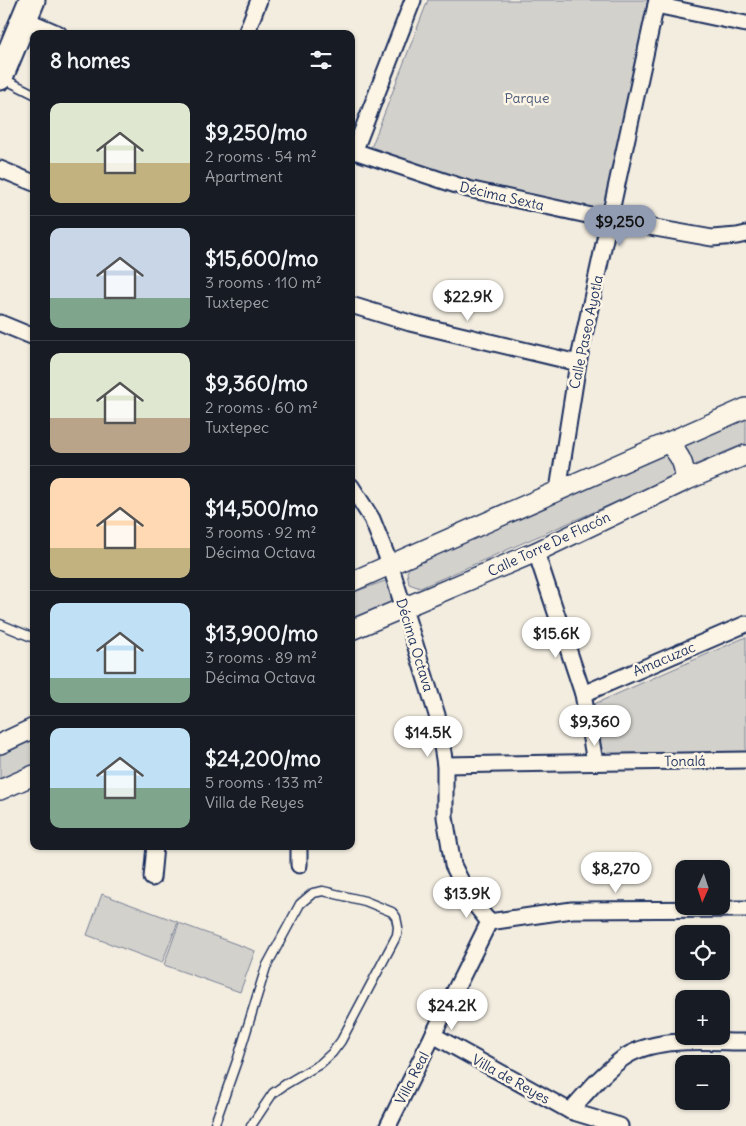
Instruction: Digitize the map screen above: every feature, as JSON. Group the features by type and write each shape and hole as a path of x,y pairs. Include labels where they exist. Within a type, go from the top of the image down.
{"highway":[{"path":"0,77 28,10"}],"street":[{"path":"248,30 259,0"},
{"path":"355,146 413,0"},
{"path":"656,2 746,24"},
{"name":"Calle Paseo Ayotla","path":"558,490 578,363 656,2"},
{"path":"28,10 54,30"},
{"name":"Décima Sexta","path":"355,152 468,189 610,220 712,238 746,234"},
{"path":"0,169 30,180"},
{"path":"355,306 410,323 578,363"},
{"path":"0,323 30,335"},
{"path":"355,580 746,408"},
{"path":"668,443 683,462 685,481"},
{"name":"Calle Torre De Flacón","path":"355,628 405,609 536,552 685,481 746,455"},
{"name":"Décima Octava","path":"355,492 372,519 390,564 437,716 445,765 445,818 453,865 469,897 489,922"},
{"path":"536,552 583,694 595,762"},
{"name":"Amacuzac","path":"583,694 746,624"},
{"path":"0,744 30,730"},
{"name":"Tonalá","path":"445,765 746,760"},
{"path":"0,790 30,777"},
{"path":"152,878 155,850"},
{"path":"299,850 299,865"},
{"path":"489,922 572,910 746,910"},
{"name":"Villa Real","path":"388,1126 489,922"},
{"name":"Villa de Reyes","path":"433,1035 570,1111 620,1126"},
{"path":"570,1111 599,1078 623,1058 647,1047 672,1043 746,1042"}],"lane":[{"path":"0,77 30,92"},
{"path":"0,624 30,636"},
{"path":"214,1126 238,1058 266,967 300,904 313,893 323,891 365,901 392,912 396,917 397,935 341,1041 320,1064 273,1093 251,1126"}],"green space":[{"name":"Parque","path":"428,0 648,0 604,214 468,186 371,148"},
{"path":"746,417 746,443 692,466 681,446"},
{"path":"658,455 669,455 676,471 671,478 420,588 409,584 407,572 411,565"},
{"path":"388,580 392,602 355,621 355,592"},
{"path":"746,637 746,757 604,758 592,705"},
{"path":"30,741 30,769 0,782 0,754"},
{"path":"102,894 178,922 162,963 87,935"},
{"path":"179,923 255,951 240,992 164,965"}]}
